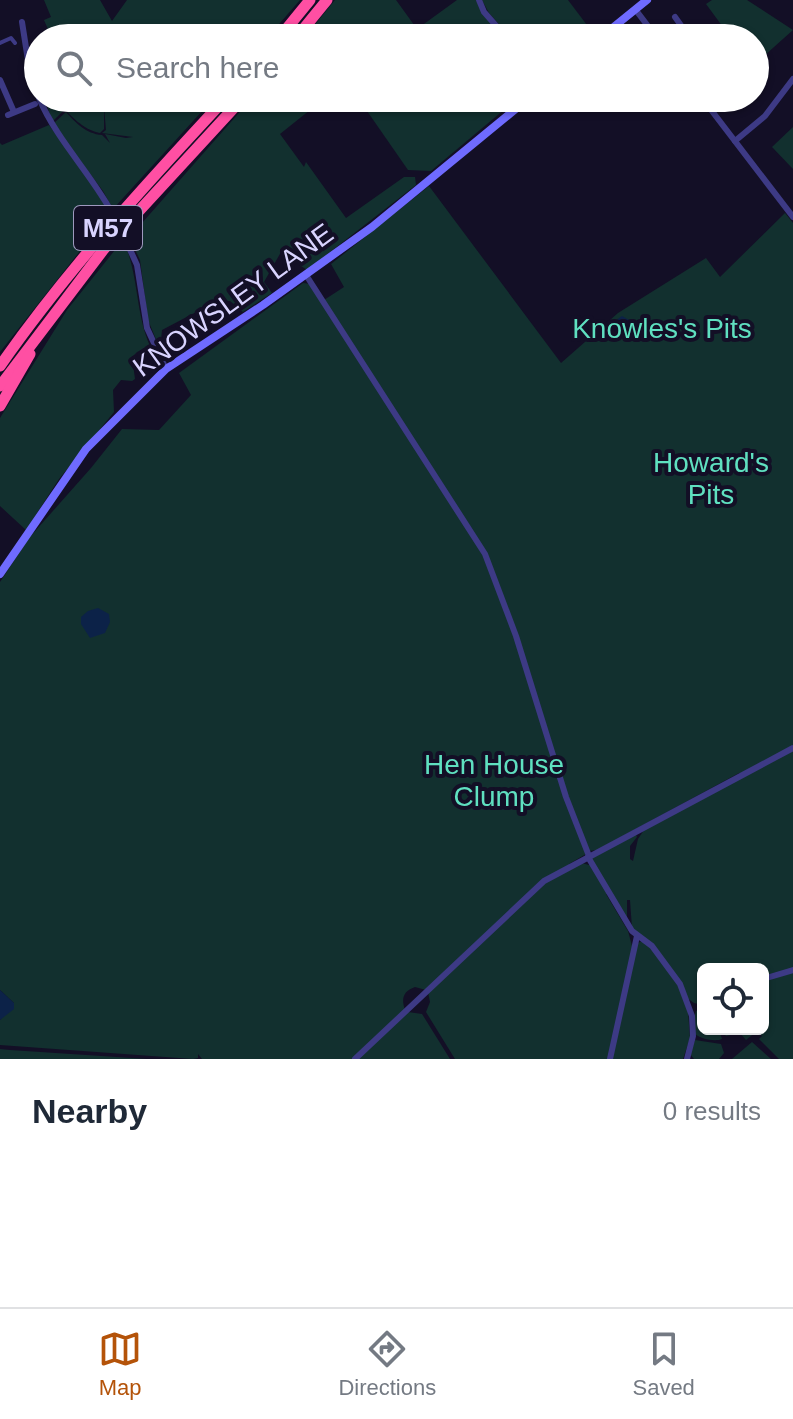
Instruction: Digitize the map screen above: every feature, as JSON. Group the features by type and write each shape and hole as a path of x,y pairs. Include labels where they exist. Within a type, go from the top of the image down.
{"highway":[{"path":"290,24 310,0"},
{"path":"307,24 327,0"},
{"name":"M57","path":"0,366 71,271 213,112"},
{"name":"M57","path":"0,386 67,296 142,206 230,112"},
{"name":"M57","path":"0,406 67,296"}],"main road":[{"path":"617,24 647,0"},
{"name":"KNOWSLEY LANE","path":"0,574 86,449 166,369 372,227 512,112"}],"street":[{"path":"479,0 495,24"},
{"path":"635,9 646,24"},
{"path":"675,18 680,24"},
{"path":"22,22 24,34"},
{"path":"0,43 11,38 15,43 24,40"},
{"path":"769,111 793,79"},
{"path":"0,80 11,113 24,106"},
{"path":"44,112 104,195 132,251 139,274 147,328 166,369"},
{"path":"713,112 793,217"},
{"path":"735,141 768,112"},
{"path":"306,275 485,554 516,636 566,797 588,856 625,921 637,936 659,954 680,984 692,1010 693,1036 687,1059"},
{"path":"355,1059 544,881 793,748"},
{"path":"610,1059 637,936"},
{"path":"769,977 793,970"},
{"path":"692,1010 697,1009"}],"green space":[{"path":"44,0 100,0 112,21 127,0 300,0 279,24 46,24 44,20 51,17"},
{"path":"335,0 396,0 413,24 315,24"},
{"path":"457,0 476,0 492,24 424,24"},
{"path":"482,0 568,0 586,24 499,24"},
{"path":"712,0 747,0 793,30 769,51 769,24 721,24 706,4"},
{"path":"49,112 62,112 52,122"},
{"path":"66,112 81,127 102,135 110,143 105,134 133,137 102,133 106,130 104,112 201,112 113,209 53,124"},
{"path":"68,112 104,112 104,129 100,133 77,121"},
{"path":"240,112 308,112 280,134 304,167 306,162 346,218 404,177 415,177 416,185 307,270 281,252 264,282 272,293 243,312 230,301 217,301 162,330 160,349 148,320 140,260 128,235"},
{"path":"368,112 501,112 431,171 408,170"},
{"path":"49,125 110,213 0,352 0,143 2,145"},
{"path":"793,127 793,169 772,147"},
{"path":"429,186 561,363 618,313 706,258 720,277 785,213 793,223 793,1059 779,1059 759,1039 761,1035 769,1035 769,963 697,963 697,1004 687,998 690,1038 683,1059 455,1059 426,1012 430,1002 428,992 550,874 426,990 415,987 408,991 403,999 405,1010 352,1059 202,1059 198,1054 198,1058 193,1059 0,1045 0,1020 14,1003 0,990 0,582 29,538 122,429 159,430 191,395 179,373 303,283 311,284 324,300 344,287 331,264","holes":["739,773 745,774 644,830 638,839 633,861 630,859 630,846 637,837 635,832 621,837","568,800 589,851 596,850 589,865 582,863 573,868 569,864 586,854","606,894 612,896 627,920 627,900 630,900 632,928 642,941 632,946 628,931"]},
{"path":"123,240 150,346 132,357 135,379 121,380 113,390 114,412 59,479 26,530 0,506 0,418 67,310"},
{"path":"696,1011 697,1035 721,1035 722,1039 704,1039 695,1034"},
{"path":"408,1012 422,1014 450,1059 357,1059"},
{"path":"695,1040 721,1044 724,1053 719,1059 694,1059 690,1054"},
{"path":"752,1042 771,1059 732,1059"},
{"path":"0,1049 10,1050 147,1059 0,1059"}],"water":[{"path":"622,316 629,320 627,329 617,335 605,335 609,325"},
{"path":"98,608 109,614 110,622 105,633 90,638 81,624 81,617"},
{"path":"0,990 14,1003 14,1009 0,1020"}],"park label":[{"name":"Knowles's Pits","path":"662,328"},
{"name":"Howard's Pits","path":"711,478"},
{"name":"Hen House Clump","path":"494,780"}]}
